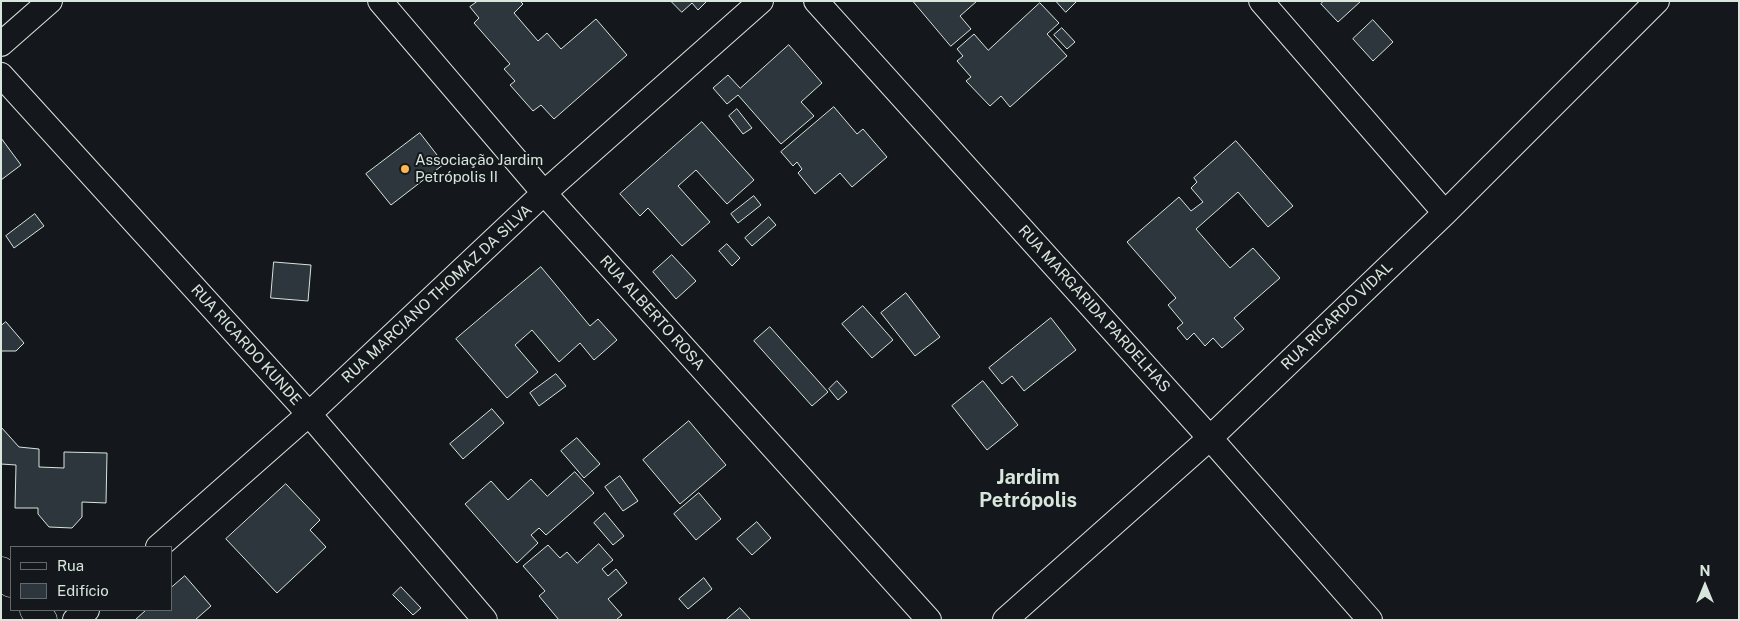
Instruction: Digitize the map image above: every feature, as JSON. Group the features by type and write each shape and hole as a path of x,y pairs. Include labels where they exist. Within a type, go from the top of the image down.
{"street":[{"path":"1,44 50,1"},
{"name":"RUA ALBERTO ROSA","path":"380,1 544,193 929,620"},
{"name":"RUA MARCIANO THOMAZ DA SILVA","path":"159,546 309,414 544,193 762,1"},
{"name":"RUA MARGARIDA PARDELHAS","path":"816,1 1210,438 1370,620"},
{"path":"1260,1 1445,213"},
{"name":"RUA RICARDO VIDAL","path":"1005,620 1210,438 1445,213 1657,1"},
{"name":"RUA RICARDO KUNDE","path":"1,74 309,414 485,620"},
{"path":"1,572 10,582"},
{"path":"75,620 86,611"}],"building":[{"path":"478,1 520,1 523,4 514,13 538,41 547,33 561,49 596,19 627,55 554,119 541,105 533,111 510,85 515,81 504,69 510,64 474,23 479,18 470,7"},
{"path":"671,1 707,1 698,10 692,3 682,12"},
{"path":"913,1 977,1 960,16 971,29 951,46"},
{"path":"1056,1 1077,1 1066,12"},
{"path":"1324,1 1361,1 1338,22 1321,4"},
{"path":"1040,3 1059,23 1047,34 1067,56 1010,107 1001,96 990,106 966,81 971,77 957,61 963,56 957,49 974,34 988,50"},
{"path":"1373,20 1393,42 1373,61 1353,39"},
{"path":"1062,28 1075,42 1067,49 1054,35"},
{"path":"789,45 822,83 801,102 814,116 781,144 738,95 727,104 713,88 728,75 740,88"},
{"path":"834,107 857,134 863,129 887,157 852,187 840,173 815,194 798,173 802,169 797,162 793,166 781,152"},
{"path":"737,109 752,128 743,134 729,116"},
{"path":"702,122 754,180 727,204 696,170 678,186 710,222 682,246 648,208 640,216 620,194"},
{"name":"Associação Jardim Petrópolis II","path":"420,133 444,164 391,205 366,174"},
{"path":"1,138 21,165 1,180"},
{"path":"1236,141 1293,206 1268,227 1238,192 1196,229 1230,268 1253,248 1280,278 1234,318 1244,329 1222,348 1213,338 1205,346 1194,333 1187,340 1177,328 1183,323 1168,305 1176,298 1127,242 1179,197 1191,211 1203,202 1191,188 1197,182 1194,178"},
{"path":"754,196 761,205 738,223 731,214"},
{"path":"35,214 44,226 14,248 6,236"},
{"path":"769,217 776,225 752,246 745,238"},
{"path":"727,244 740,258 732,266 719,251"},
{"path":"672,255 696,281 676,299 653,272"},
{"path":"274,262 311,265 308,301 271,298"},
{"path":"541,267 590,326 598,319 617,340 594,360 580,343 559,362 532,330 515,345 538,372 507,398 456,339"},
{"path":"906,293 940,337 915,356 881,313"},
{"path":"863,306 893,340 872,358 842,324"},
{"path":"1051,318 1076,350 1024,391 1012,376 1002,384 989,368"},
{"path":"6,322 24,343 16,351 1,351 1,326"},
{"path":"770,327 828,392 812,406 754,341"},
{"path":"556,374 566,386 539,406 530,393"},
{"path":"837,381 847,392 838,400 829,389"},
{"path":"983,381 1018,425 987,450 952,406"},
{"path":"492,409 504,423 463,459 450,444"},
{"path":"689,421 726,465 680,504 643,460"},
{"path":"1,427 19,447 39,449 39,467 64,468 64,452 107,453 106,503 82,502 82,517 72,528 49,527 38,514 38,508 15,508 16,465 1,464"},
{"path":"577,438 600,464 584,478 561,451"},
{"path":"575,472 594,493 546,535 539,528 531,535 538,543 517,563 465,504 491,481 508,500 531,479 547,496"},
{"path":"620,476 638,501 623,511 605,487"},
{"path":"286,484 320,520 310,530 326,547 277,593 226,539"},
{"path":"699,493 721,519 696,540 674,514"},
{"path":"605,513 624,536 613,545 594,523"},
{"path":"757,522 771,538 752,555 737,539"},
{"path":"599,544 613,560 602,569 608,576 616,569 627,583 608,599 622,615 616,620 559,620 539,596 545,591 523,566 548,545 560,558 567,552 577,563"},
{"path":"185,576 211,606 195,620 135,620 145,611 172,611 172,587"},
{"path":"704,578 712,589 688,609 679,599"},
{"path":"401,587 421,608 413,615 393,595"},
{"path":"740,608 751,620 726,620"}],"place":[{"name":"Associação Jardim Petrópolis II","path":"405,169"}],"district":[{"name":"Jardim Petrópolis","path":"1028,490"}]}
